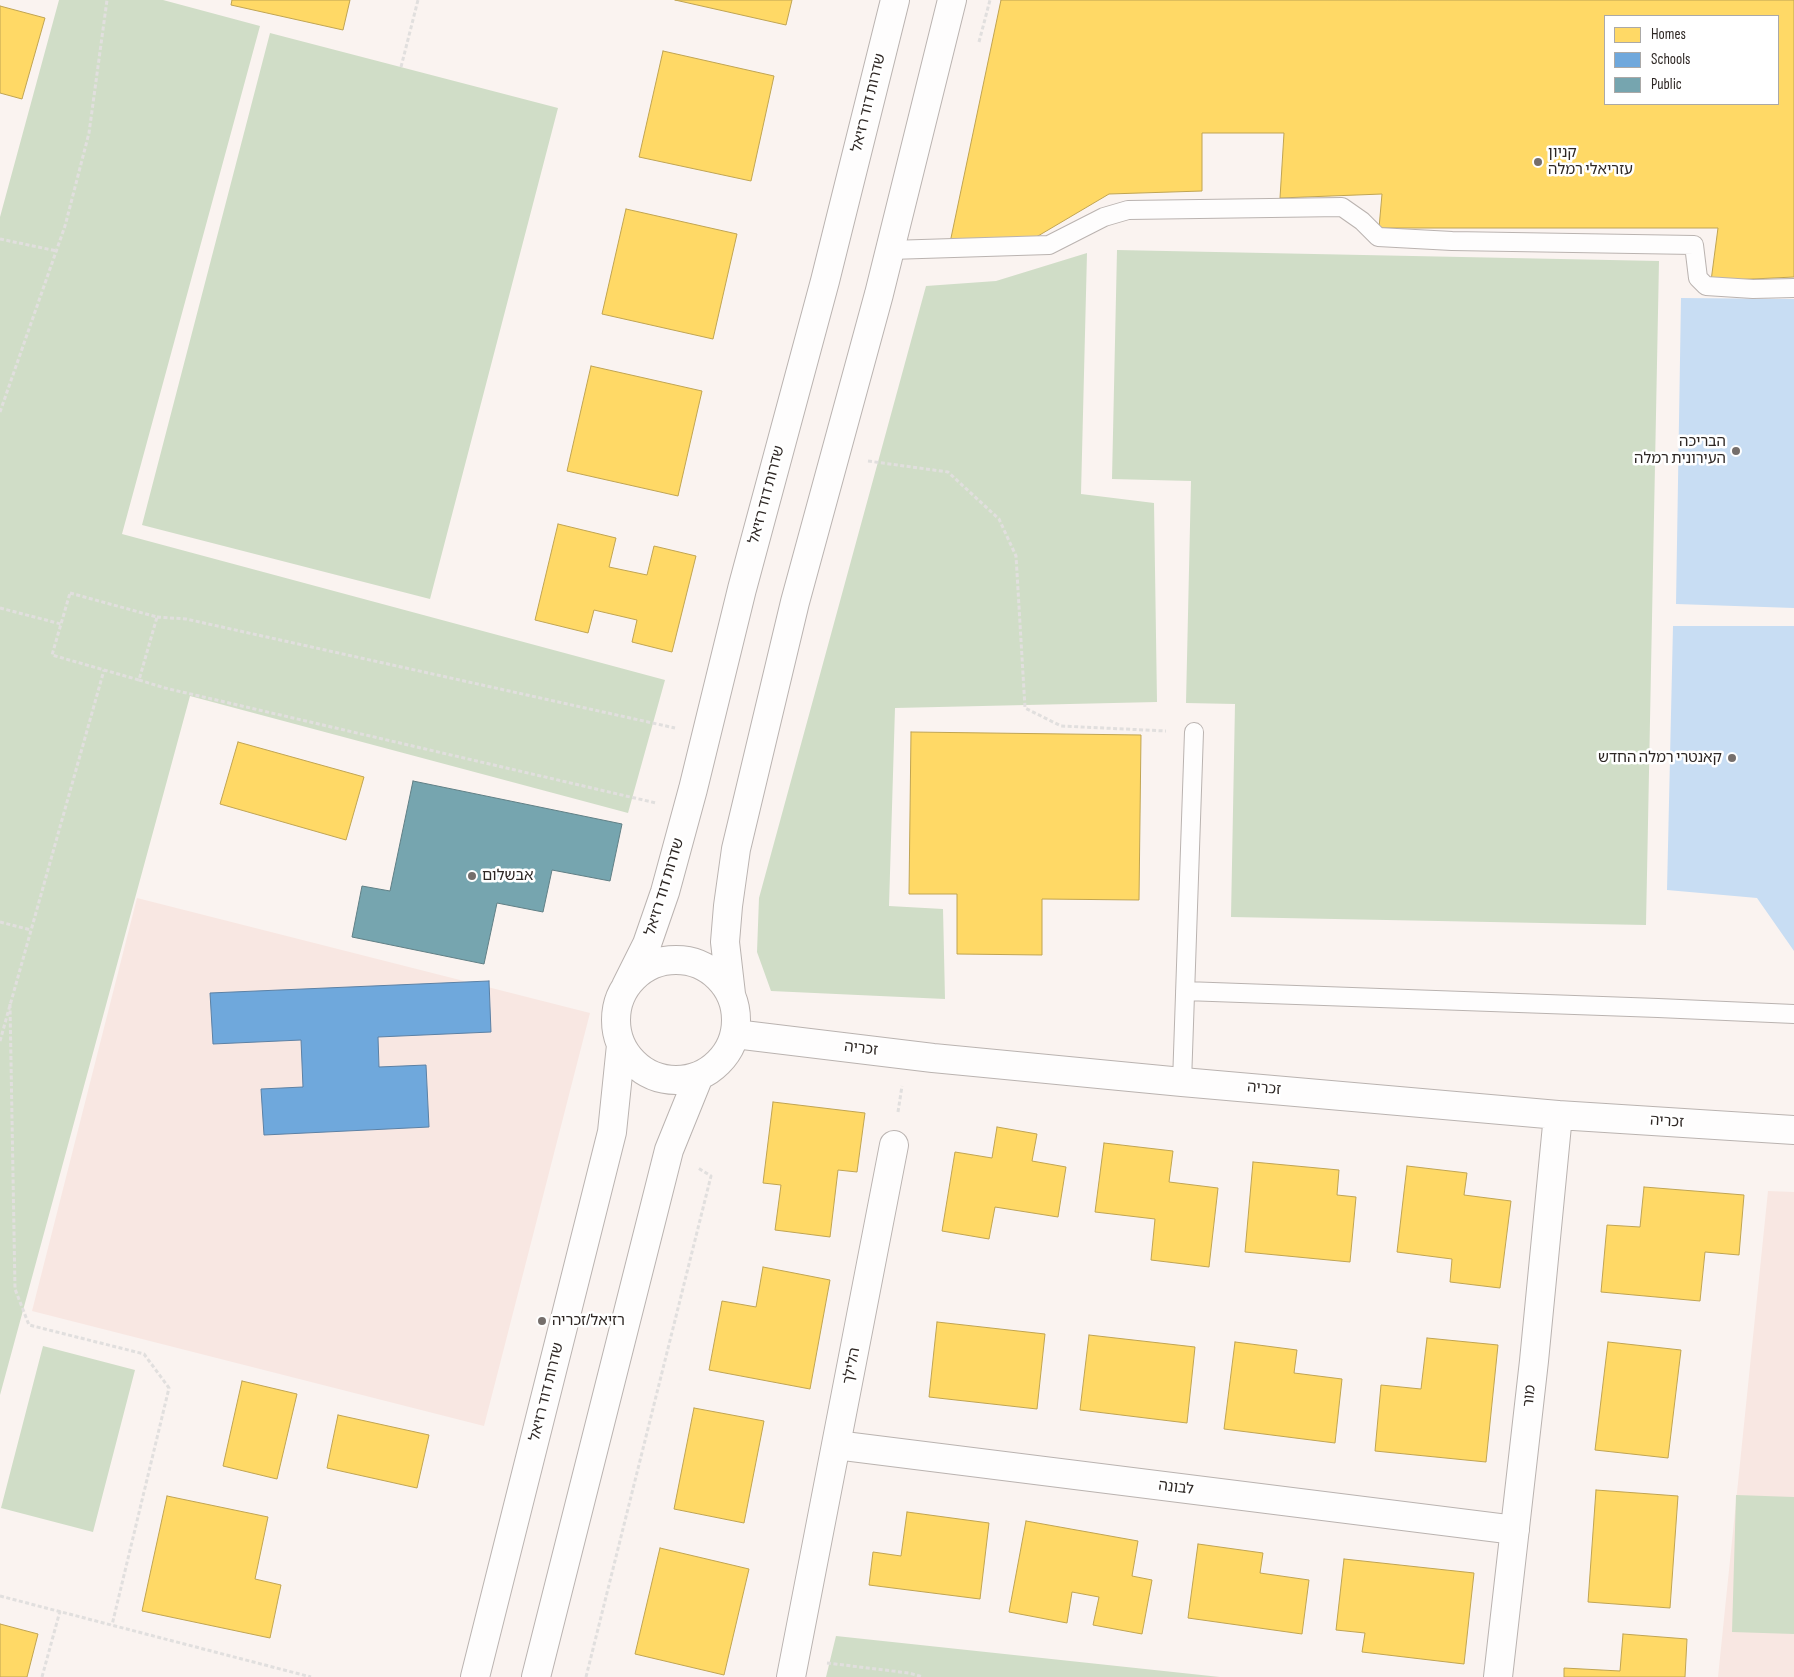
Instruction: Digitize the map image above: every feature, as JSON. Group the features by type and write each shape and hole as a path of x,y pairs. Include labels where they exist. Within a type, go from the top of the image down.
{"main road":[{"name":"שדרות דוד רזיאל","path":"626,986 647,944 688,810 742,589 825,281 895,0"},
{"path":"731,994 718,976 701,965 681,960 660,962 641,971 626,986 619,1000 616,1015 616,1031 631,1061 646,1072 663,1079 681,1080 699,1076 715,1066 728,1052 735,1034 736,1013 731,994 725,942 736,850 795,602 890,250 952,0"},
{"name":"זכריה","path":"735,1034 906,1055 1182,1082 1558,1115 1794,1130"},
{"name":"שדרות דוד רזיאל","path":"474,1677 612,1132 622,1045"},
{"path":"536,1677 669,1150 699,1076"},
{"name":"מור","path":"1498,1677 1534,1361 1558,1115"},
{"name":"הלילך","path":"792,1668 894,1145"},
{"name":"לבונה","path":"836,1445 1515,1530"}],"lane":[{"path":"890,250 1049,245 1104,217 1128,210 1342,207 1362,221 1378,237 1452,241 1694,245 1698,278 1706,286 1753,289 1794,288"},
{"path":"1182,1082 1194,732"},
{"path":"1185,991 1794,1014"}],"path":[{"path":"0,412 65,226 88,133 107,0"},
{"path":"401,67 418,0"},
{"path":"0,239 57,250"},
{"path":"835,456 948,472 999,519 1016,556 1024,708 1061,726 1194,732"},
{"path":"688,810 165,688 52,655 70,592 157,617 186,619 707,735"},
{"path":"0,608 61,624"},
{"path":"139,680 157,617"},
{"path":"0,1041 104,670"},
{"path":"0,922 31,930"},
{"path":"10,1004 15,1289 29,1325 144,1354 170,1388 112,1625"},
{"path":"894,1145 906,1055"},
{"path":"586,1677 711,1176 669,1150"},
{"path":"0,1596 293,1675 311,1677"},
{"path":"42,1677 60,1611"},
{"path":"792,1668 909,1673 923,1677"}],"shaded area":[{"path":"137,898 590,1013 484,1426 32,1311"},
{"path":"1768,1191 1794,1192 1794,1677 1718,1677"}],"green space":[{"path":"59,0 163,0 260,26 122,534 665,680 628,813 190,696 0,1395 0,217"},
{"path":"270,33 558,108 430,599 142,525"},
{"path":"1117,250 1659,261 1646,925 1231,917 1235,704 1186,703 1191,481 1112,479"},
{"path":"1087,253 1081,494 1154,503 1157,702 895,708 889,906 943,909 945,999 771,991 757,952 759,898 926,286 996,281"},
{"path":"43,1346 135,1370 93,1532 1,1508"},
{"path":"1736,1495 1794,1497 1794,1634 1732,1632"},
{"path":"836,1636 1220,1677 826,1677"}],"water":[{"name":"הבריכה העירונית רמלה","path":"1681,298 1794,299 1794,608 1676,604"},
{"name":"קאנטרי רמלה החדש","path":"1673,626 1794,626 1794,951 1757,898 1667,890"}],"building: Homes":[{"path":"232,0 350,0 343,30 231,5"},
{"path":"675,0 792,0 786,25"},
{"name":"קניון עזריאלי רמלה","path":"1001,0 1794,0 1794,277 1711,281 1718,228 1379,228 1382,194 1280,198 1284,133 1202,133 1202,191 1109,194 1021,246 947,257"},
{"path":"0,6 45,18 22,99 0,93"},
{"path":"663,51 774,76 751,181 639,157"},
{"path":"626,209 737,234 713,339 602,314"},
{"path":"591,366 702,391 678,496 567,471"},
{"path":"558,524 616,538 609,567 647,575 654,546 696,556 672,652 632,642 637,620 594,610 588,633 535,620"},
{"path":"911,732 1141,735 1139,900 1042,899 1042,955 957,954 957,894 909,894"},
{"path":"238,742 364,777 346,840 220,804"},
{"path":"773,1102 865,1113 857,1172 838,1170 830,1237 775,1230 781,1185 763,1183"},
{"path":"997,1127 1037,1134 1032,1161 1066,1167 1058,1217 995,1207 989,1239 942,1231 955,1152 992,1158"},
{"path":"1104,1143 1173,1151 1169,1182 1218,1188 1209,1267 1151,1260 1155,1219 1095,1212"},
{"path":"1253,1162 1339,1170 1337,1195 1356,1197 1350,1262 1245,1252"},
{"path":"1407,1166 1467,1173 1464,1195 1511,1201 1500,1288 1450,1282 1452,1259 1397,1252"},
{"path":"1644,1187 1744,1195 1739,1255 1705,1252 1700,1301 1601,1292 1607,1225 1640,1227"},
{"path":"763,1267 830,1280 810,1389 709,1370 722,1301 756,1307"},
{"path":"937,1322 1045,1334 1037,1409 929,1397"},
{"path":"1089,1335 1195,1347 1187,1423 1080,1410"},
{"path":"1427,1338 1498,1345 1486,1462 1375,1451 1381,1385 1421,1389"},
{"path":"1235,1342 1297,1350 1294,1373 1342,1379 1335,1443 1224,1429"},
{"path":"1608,1342 1681,1350 1668,1458 1595,1450"},
{"path":"242,1381 297,1394 277,1479 223,1466"},
{"path":"694,1408 764,1421 744,1523 674,1509"},
{"path":"338,1415 429,1435 417,1488 327,1468"},
{"path":"1596,1490 1678,1496 1670,1608 1588,1602"},
{"path":"167,1496 268,1517 255,1579 281,1585 270,1638 142,1611"},
{"path":"907,1512 989,1523 980,1599 869,1585 873,1552 901,1556"},
{"path":"1026,1521 1138,1541 1132,1576 1152,1580 1142,1634 1093,1625 1099,1597 1072,1592 1067,1623 1009,1612"},
{"path":"1198,1544 1263,1553 1260,1573 1309,1580 1302,1634 1188,1618"},
{"path":"660,1548 749,1569 724,1675 635,1654"},
{"path":"1344,1559 1474,1573 1464,1664 1362,1652 1365,1633 1336,1630"},
{"path":"0,1624 38,1634 27,1677 0,1677"},
{"path":"1623,1634 1687,1639 1685,1677 1564,1677 1564,1668 1620,1671"}],"building: Schools":[{"path":"489,981 491,1032 378,1037 379,1067 426,1065 429,1127 264,1135 261,1089 303,1087 301,1040 213,1044 210,993"}],"building: Public":[{"name":"אבשלום","path":"413,781 622,824 610,881 552,870 543,912 497,903 484,964 352,937 362,886 390,891"}],"place":[{"name":"קניון עזריאלי רמלה","path":"1538,162"},
{"name":"הבריכה העירונית רמלה","path":"1736,451"},
{"name":"קאנטרי רמלה החדש","path":"1732,758"},
{"name":"אבשלום","path":"472,876"},
{"name":"רזיאל/זכריה","path":"542,1321"}]}
